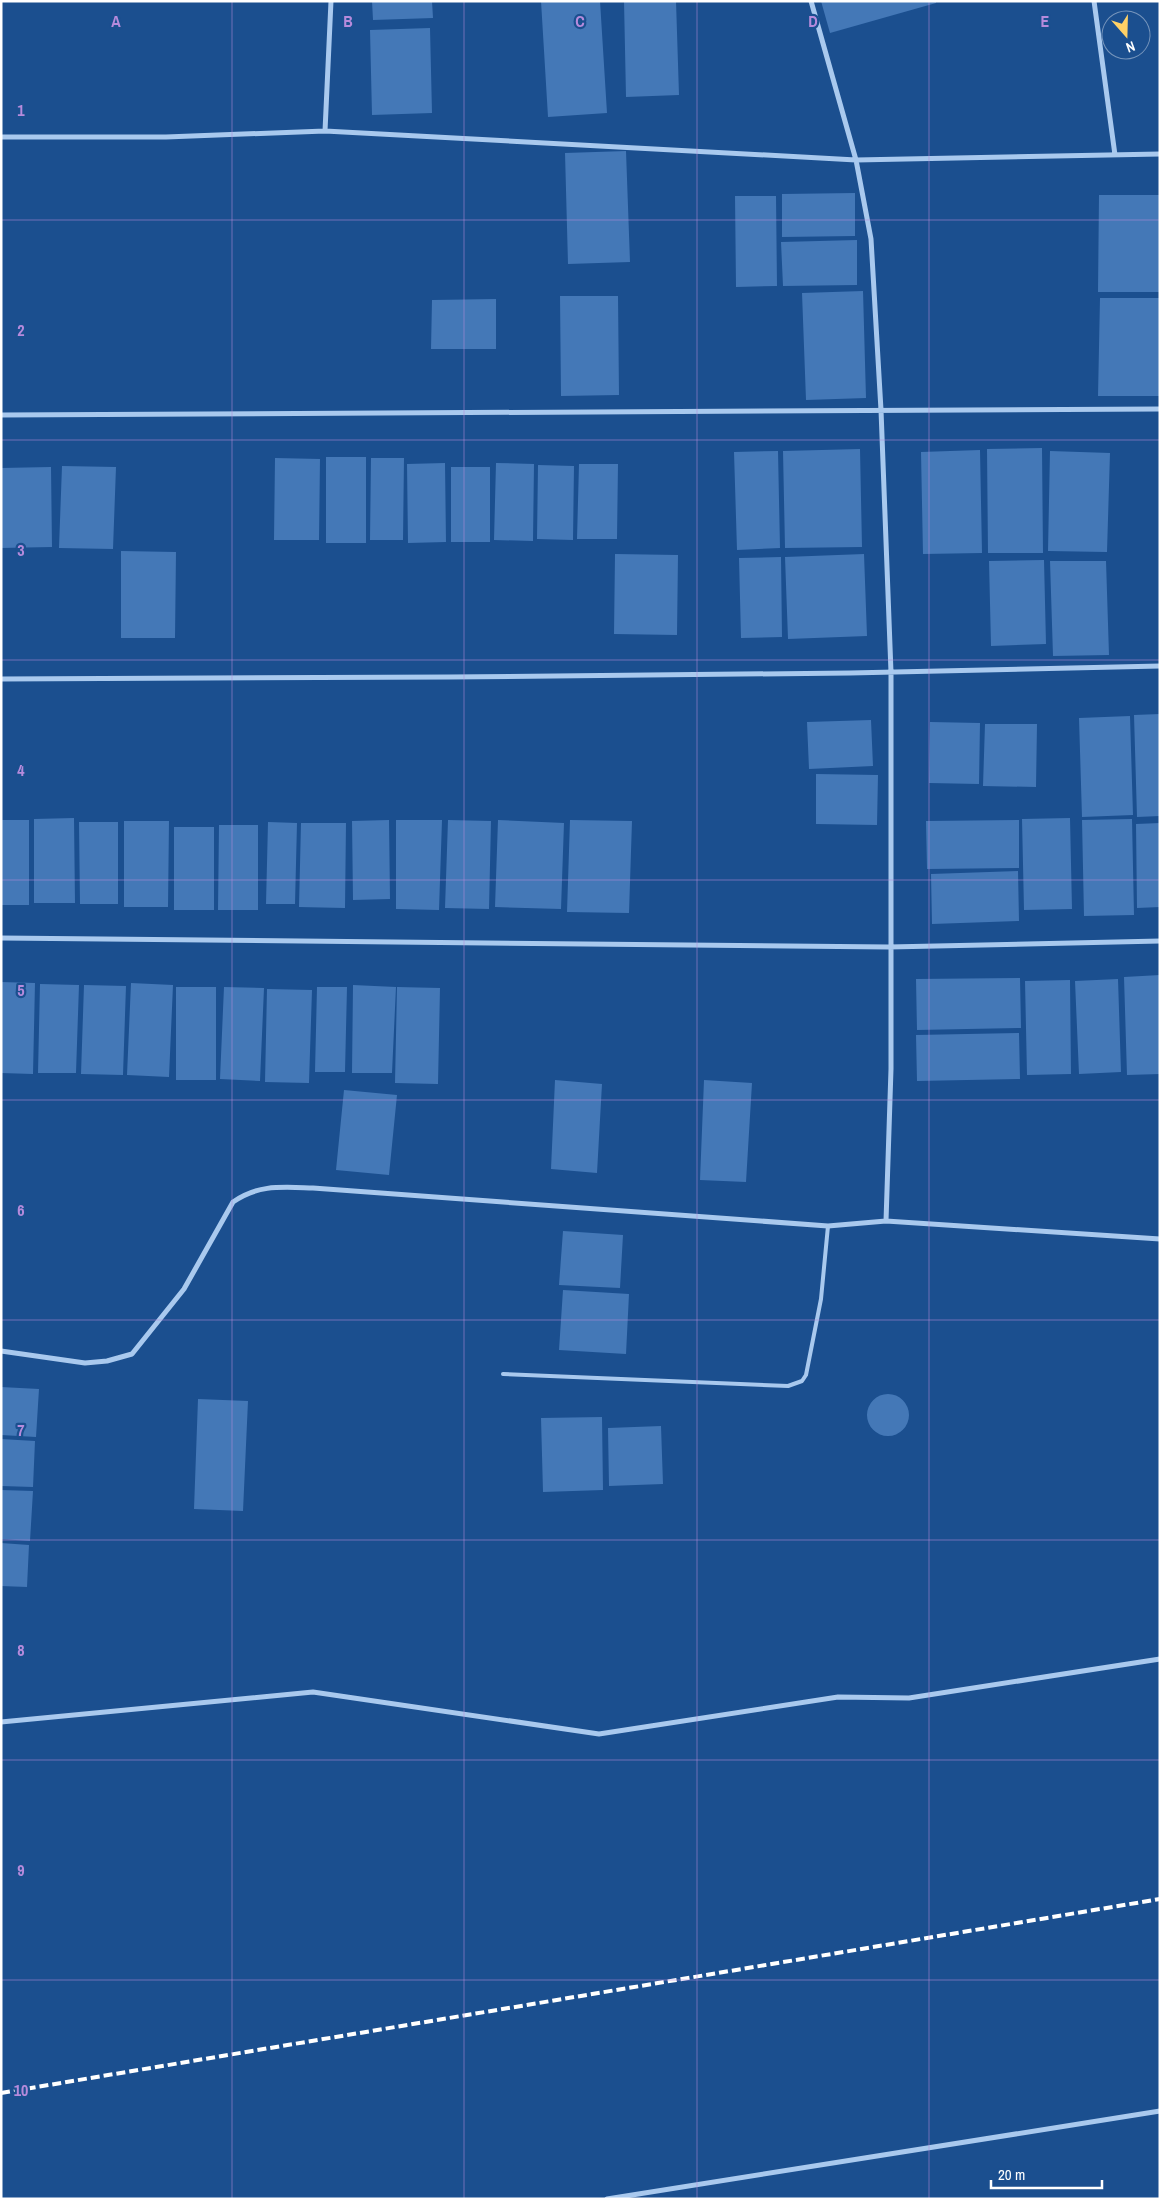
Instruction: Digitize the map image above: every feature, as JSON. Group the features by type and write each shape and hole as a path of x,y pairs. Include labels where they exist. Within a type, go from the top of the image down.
{"street":[{"path":"325,131 332,1"},
{"path":"811,1 856,160 871,239 881,410 891,672 889,947 891,1070 886,1221"},
{"path":"1094,1 1115,155"},
{"path":"1,137 166,137 325,131 856,160 1160,154"},
{"path":"1,415 1160,409"},
{"path":"1,679 449,677 891,672 1160,666"},
{"path":"1,938 889,947 1160,941"},
{"path":"1,1352 85,1363 107,1361 132,1354 184,1289 233,1202 246,1193 269,1187 313,1188 828,1226 886,1221 1160,1239"},
{"path":"1,1722 313,1692 599,1734 838,1697 909,1698 1160,1659"},
{"path":"607,2199 1160,2111"}],"lane":[{"path":"503,1374 749,1385 788,1386 796,1384 806,1375 819,1309 828,1226"}],"building":[{"path":"372,1 432,1 433,18 373,20"},
{"path":"541,1 600,1 607,113 548,117"},
{"path":"624,1 676,1 679,95 626,97"},
{"path":"821,1 936,1 936,3 830,33"},
{"path":"430,28 432,113 372,115 370,30"},
{"path":"626,151 630,262 568,264 565,153"},
{"path":"855,193 855,236 782,237 782,194"},
{"path":"1099,195 1160,195 1159,292 1098,292"},
{"path":"735,196 776,196 777,286 736,287"},
{"path":"857,240 857,285 783,286 781,242"},
{"path":"863,291 866,398 806,400 802,293"},
{"path":"560,296 618,296 619,395 561,396"},
{"path":"1100,298 1160,298 1160,396 1098,396"},
{"path":"496,299 496,349 431,349 432,300"},
{"path":"1042,448 1043,553 988,553 987,449"},
{"path":"860,449 862,547 785,548 783,451"},
{"path":"980,450 982,553 923,554 921,452"},
{"path":"778,451 780,548 737,550 734,452"},
{"path":"1050,451 1110,453 1107,552 1048,551"},
{"path":"326,457 366,457 366,543 326,543"},
{"path":"275,458 320,459 319,540 274,540"},
{"path":"371,458 404,458 403,540 370,540"},
{"path":"445,463 446,542 408,543 407,464"},
{"path":"496,463 534,464 533,541 494,540"},
{"path":"579,464 618,464 617,539 577,539"},
{"path":"538,465 574,466 573,540 537,539"},
{"path":"62,466 116,467 113,549 59,548"},
{"path":"51,467 52,547 1,548 1,468"},
{"path":"451,467 490,467 490,542 451,542"},
{"path":"121,551 176,552 175,638 121,638"},
{"path":"615,554 678,555 677,635 614,634"},
{"path":"864,554 867,636 788,639 785,557"},
{"path":"781,557 782,637 741,638 739,558"},
{"path":"1044,560 1046,644 991,646 989,561"},
{"path":"1050,561 1106,561 1109,655 1053,656"},
{"path":"1160,714 1160,816 1137,817 1134,715"},
{"path":"1130,716 1133,815 1082,817 1079,718"},
{"path":"871,720 873,766 809,769 807,722"},
{"path":"930,722 980,723 979,784 929,783"},
{"path":"985,724 1037,724 1036,787 983,786"},
{"path":"816,774 878,775 877,825 816,824"},
{"path":"74,818 75,903 34,903 34,819"},
{"path":"1070,818 1072,909 1024,910 1022,819"},
{"path":"1132,819 1134,915 1084,916 1082,820"},
{"path":"1,820 29,820 29,905 1,905"},
{"path":"389,820 390,899 353,900 352,821"},
{"path":"396,820 442,820 439,910 396,909"},
{"path":"448,820 491,821 489,909 445,908"},
{"path":"498,820 564,823 561,909 495,907"},
{"path":"570,820 632,821 629,913 567,912"},
{"path":"1019,820 1019,868 927,869 926,821"},
{"path":"124,821 169,821 168,907 124,907"},
{"path":"79,822 118,822 118,904 80,904"},
{"path":"268,822 297,823 295,904 266,904"},
{"path":"301,823 346,823 345,908 299,907"},
{"path":"1160,823 1160,907 1137,908 1136,824"},
{"path":"219,825 258,825 258,910 218,910"},
{"path":"174,827 214,827 214,910 174,910"},
{"path":"1018,871 1019,921 932,924 931,874"},
{"path":"1160,975 1160,1074 1127,1075 1124,977"},
{"path":"1020,978 1021,1028 917,1030 916,979"},
{"path":"1118,979 1121,1072 1079,1074 1075,981"},
{"path":"1070,980 1071,1074 1027,1075 1025,981"},
{"path":"1,982 35,983 33,1074 1,1073"},
{"path":"131,983 173,985 169,1077 127,1075"},
{"path":"40,984 79,985 76,1073 38,1073"},
{"path":"84,985 126,986 123,1075 81,1074"},
{"path":"353,985 396,987 392,1073 352,1073"},
{"path":"176,987 216,987 216,1080 176,1080"},
{"path":"224,987 264,988 260,1081 220,1079"},
{"path":"317,987 347,987 345,1072 315,1072"},
{"path":"397,987 440,988 438,1084 395,1083"},
{"path":"267,989 312,990 309,1083 265,1082"},
{"path":"1019,1033 1020,1079 917,1081 916,1035"},
{"path":"555,1080 602,1084 597,1173 551,1169"},
{"path":"704,1080 752,1083 746,1182 700,1180"},
{"path":"344,1090 397,1095 389,1175 336,1170"},
{"path":"563,1231 623,1235 620,1288 559,1285"},
{"path":"563,1290 629,1294 626,1354 559,1350"},
{"path":"1,1387 39,1389 36,1437 1,1435"},
{"path":"888,1394 903,1400 909,1415 903,1430 888,1436 873,1430 867,1415 873,1400"},
{"path":"198,1399 248,1401 243,1511 194,1509"},
{"path":"602,1417 603,1490 543,1492 541,1418"},
{"path":"661,1426 663,1484 609,1486 608,1428"},
{"path":"1,1439 35,1441 33,1487 1,1486"},
{"path":"1,1490 33,1491 30,1541 1,1539"},
{"path":"1,1543 29,1545 27,1587 1,1586"}],"railway":[{"path":"1,2093 1160,1899"}]}
